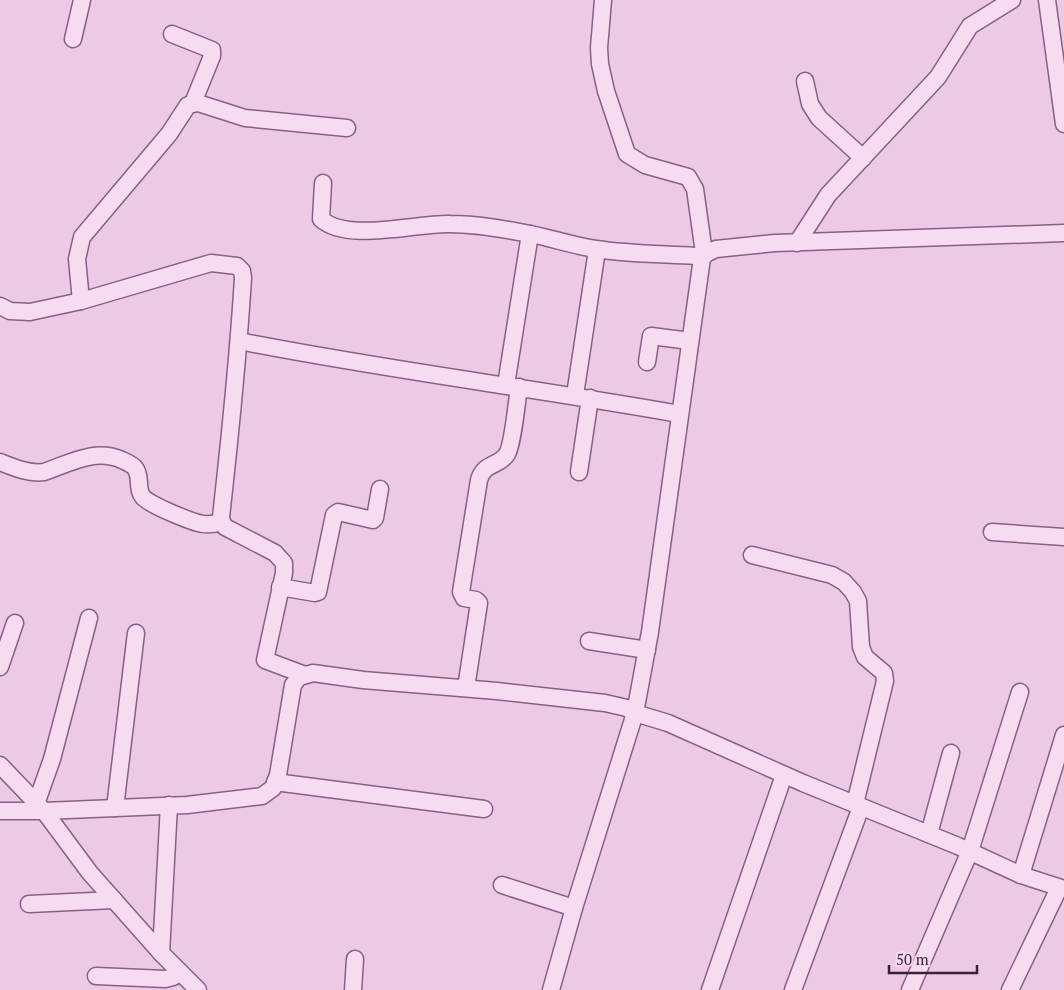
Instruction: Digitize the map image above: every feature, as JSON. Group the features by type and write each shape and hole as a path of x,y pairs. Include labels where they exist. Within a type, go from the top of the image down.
{"street":[{"path":"73,39 82,0"},
{"path":"551,990 574,908 635,713 647,650 673,474 679,414 704,256 695,189 692,181 688,177 645,165 627,154 606,91 600,64 599,48 603,0"},
{"path":"797,243 828,195 938,78 970,26 1012,0"},
{"path":"1047,0 1062,95 1064,124"},
{"path":"172,34 212,50 212,56 194,103"},
{"path":"805,81 810,104 819,118 863,158"},
{"path":"81,301 77,259 82,237 170,134 188,105 194,103 245,118 347,128"},
{"path":"323,183 321,219 341,229 363,231 449,224 494,228 530,234 597,250 704,256 716,249 797,243 1064,233"},
{"path":"466,688 479,603 476,600 464,598 460,592 481,473 485,468 504,458 510,449 513,386 530,234"},
{"path":"580,472 583,397 597,250"},
{"path":"0,306 10,311 30,312 81,301 211,263 237,266 242,271 233,412 221,517 225,527 275,554 284,563 265,660 304,675"},
{"path":"647,362 651,336 690,341"},
{"path":"239,341 311,355 583,397 679,414"},
{"path":"0,462 37,473 90,455 106,455 132,465 136,469 140,492 150,502 203,524 222,522"},
{"path":"280,587 318,592 334,515 338,512 373,520 375,518 380,489"},
{"path":"992,532 1064,537"},
{"path":"752,556 832,575 844,582 858,601 861,647 865,657 884,673 885,681 858,805 793,990"},
{"path":"40,807 89,618"},
{"path":"0,667 15,623"},
{"path":"115,808 136,633"},
{"path":"589,641 647,650"},
{"path":"0,811 40,807 115,808 169,805 262,796 274,788 278,775 293,685 299,677 313,673 363,680 466,688 605,703 627,708 635,713 668,723 784,775 970,851 1021,875 1062,889 1010,990"},
{"path":"910,990 970,851 1020,692"},
{"path":"1021,875 1064,735"},
{"path":"929,834 951,754"},
{"path":"0,765 40,807 90,873 161,953 198,990"},
{"path":"710,990 784,775"},
{"path":"275,782 484,809"},
{"path":"161,953 169,805"},
{"path":"502,885 574,908"},
{"path":"29,904 114,900"},
{"path":"354,990 355,959"},
{"path":"96,976 165,979 173,977 180,972"}]}
